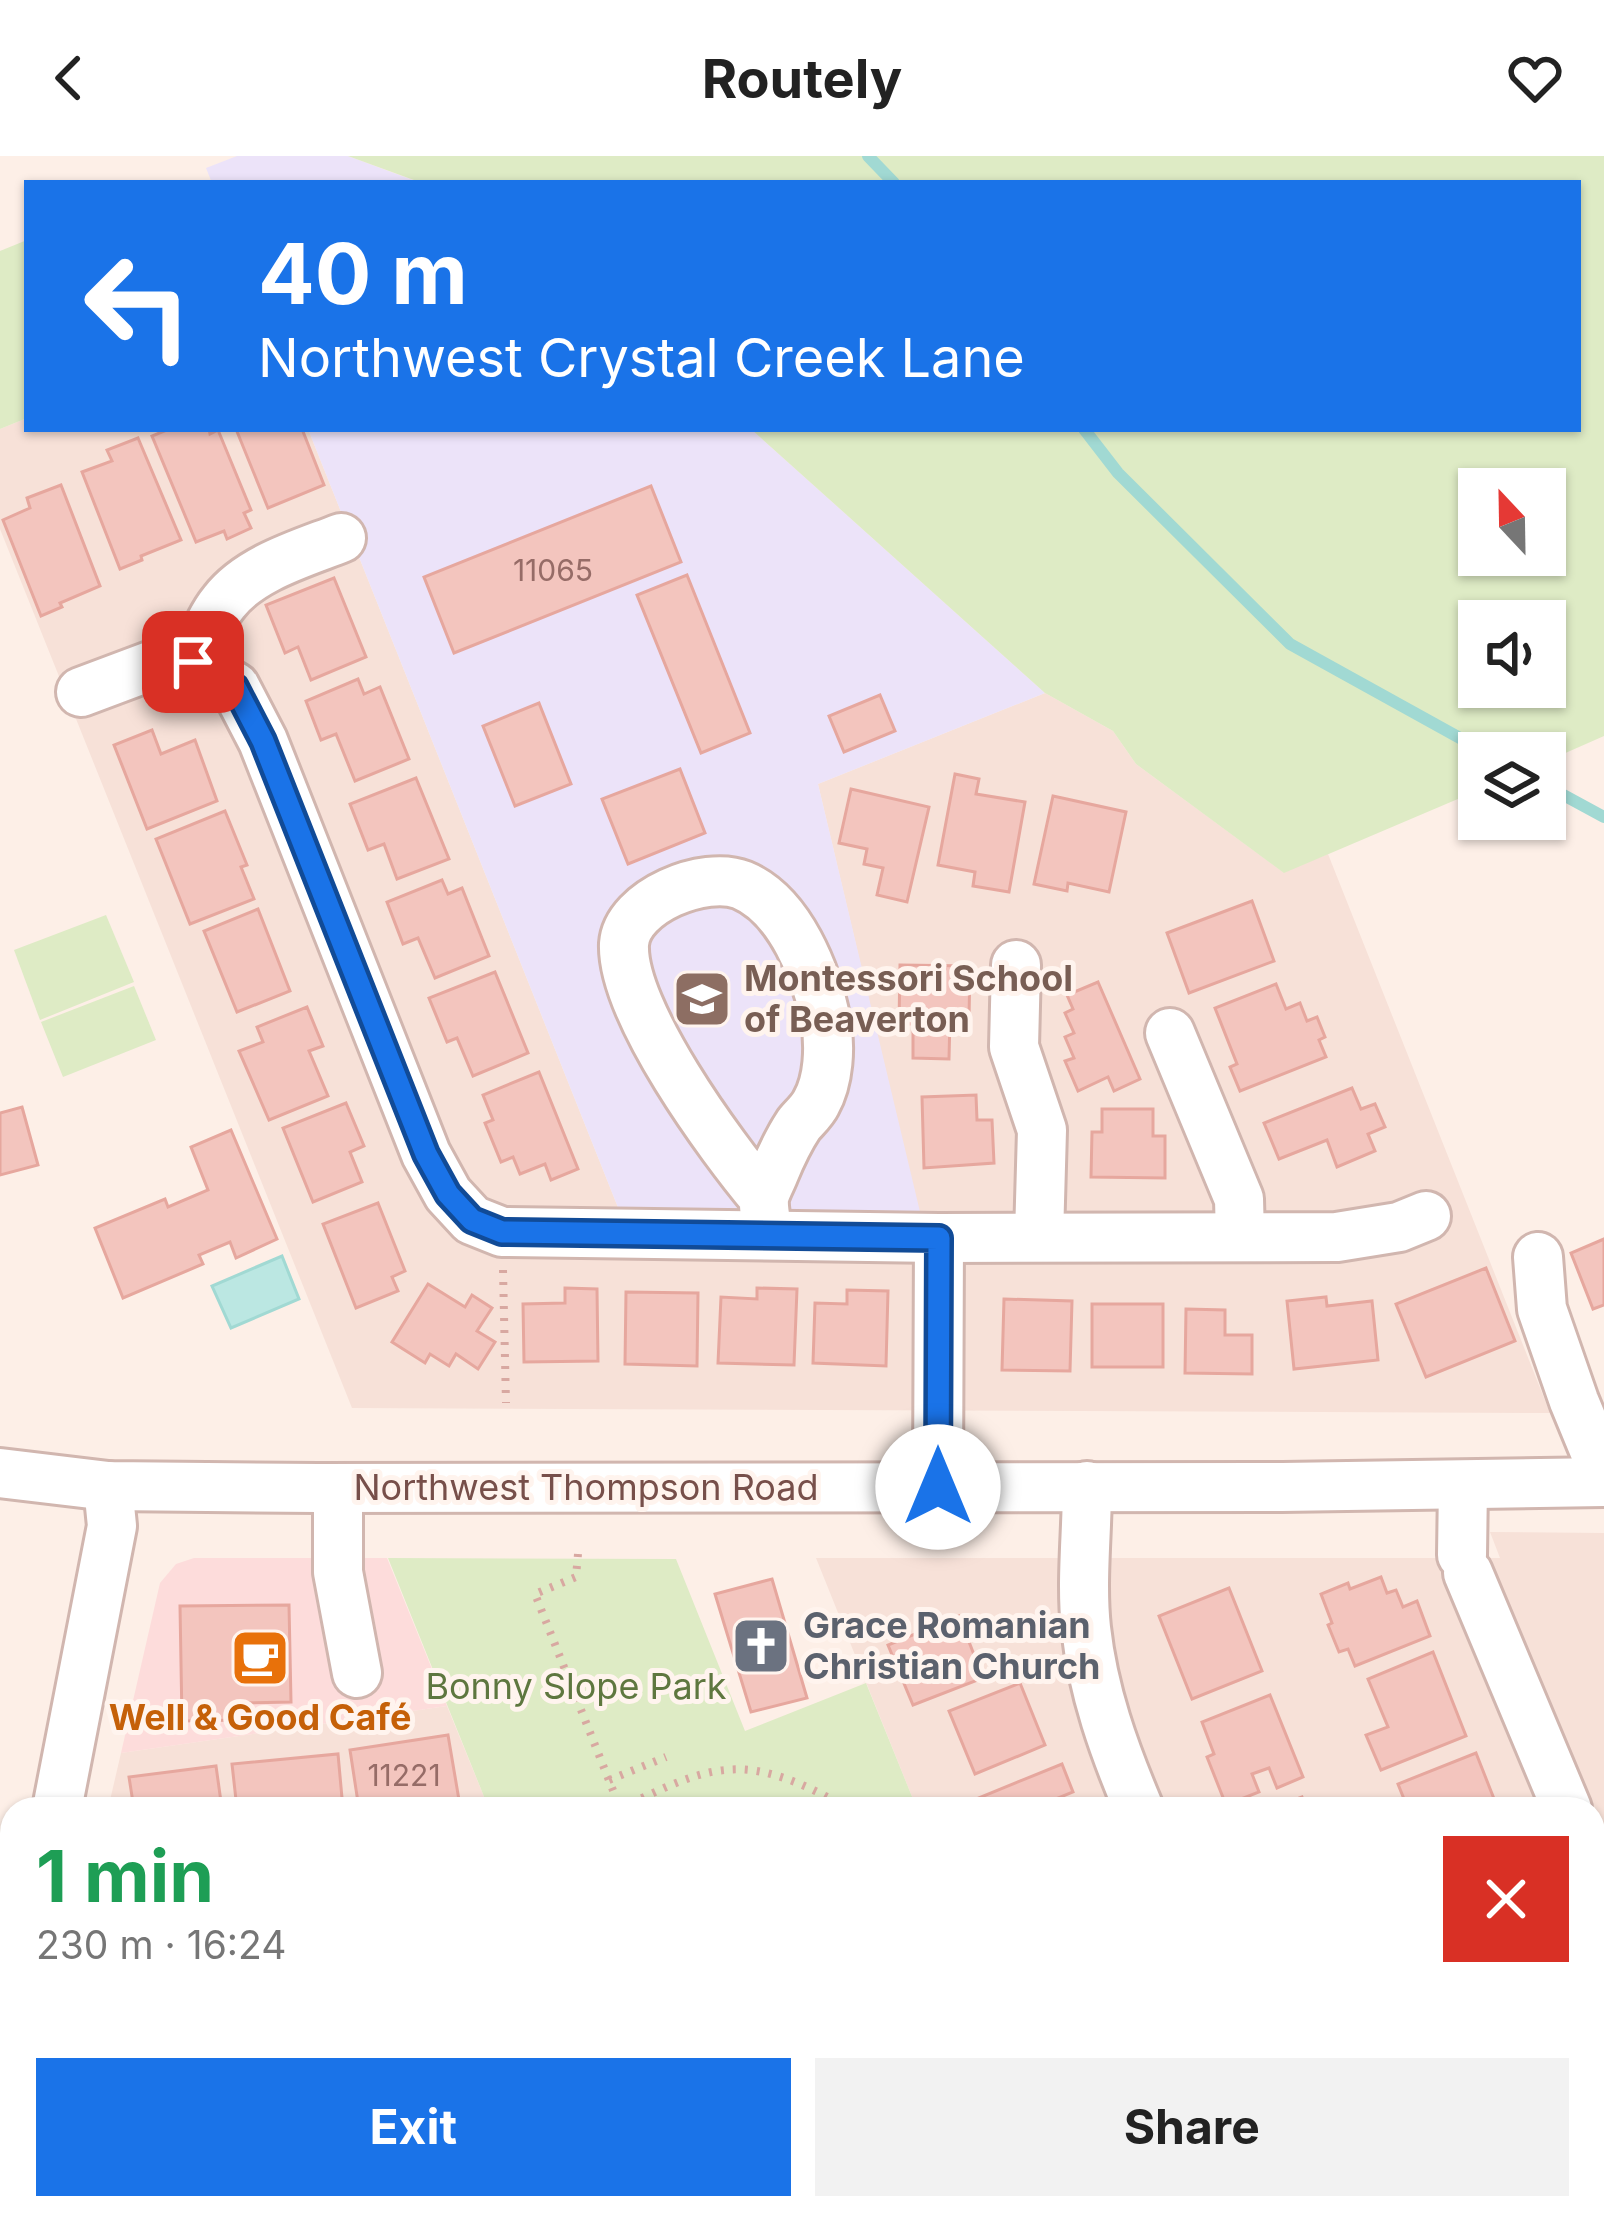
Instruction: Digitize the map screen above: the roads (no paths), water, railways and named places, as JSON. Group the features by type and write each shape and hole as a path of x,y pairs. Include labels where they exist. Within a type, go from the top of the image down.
{"street":[{"path":"193,662 224,602 237,588 291,558 341,538"},
{"path":"82,692 153,665 193,662 235,687 263,741 426,1154 448,1194 472,1220 502,1232 766,1217 939,1238 1337,1237 1399,1227 1426,1216"},
{"path":"717,880 742,885 767,902 794,934 810,967 826,1022 824,1081 816,1104 780,1159 766,1217 694,1107 632,991 625,963 624,938 637,914 659,898 717,880"},
{"path":"1016,965 1014,1047 1042,1130 1039,1238"},
{"path":"1170,1033 1239,1199 1240,1237"},
{"path":"938,1487 939,1238"},
{"path":"1538,1257 1542,1309 1604,1478"},
{"name":"Northwest Thompson Road","path":"0,1472 108,1486 338,1488 1463,1485 1604,1478"},
{"path":"1463,1485 1465,1564 1562,1797"},
{"path":"59,1797 112,1526 108,1486"},
{"path":"1087,1486 1085,1623 1101,1708 1134,1797"},
{"path":"338,1488 338,1572 357,1673"}],"water":[{"path":"282,1256 299,1299 231,1328 212,1286"}],"waterway":[{"path":"868,156 891,180"},
{"path":"1086,432 1118,473 1290,644 1458,737"},
{"path":"1566,796 1604,817"}],"place":[{"name":"Montessori School of Beaverton","path":"702,999"},
{"name":"Grace Romanian Christian Church","path":"761,1646"},
{"name":"Well & Good Café","path":"260,1658"}],"park label":[{"name":"Bonny Slope Park","path":"576,1686"}]}
